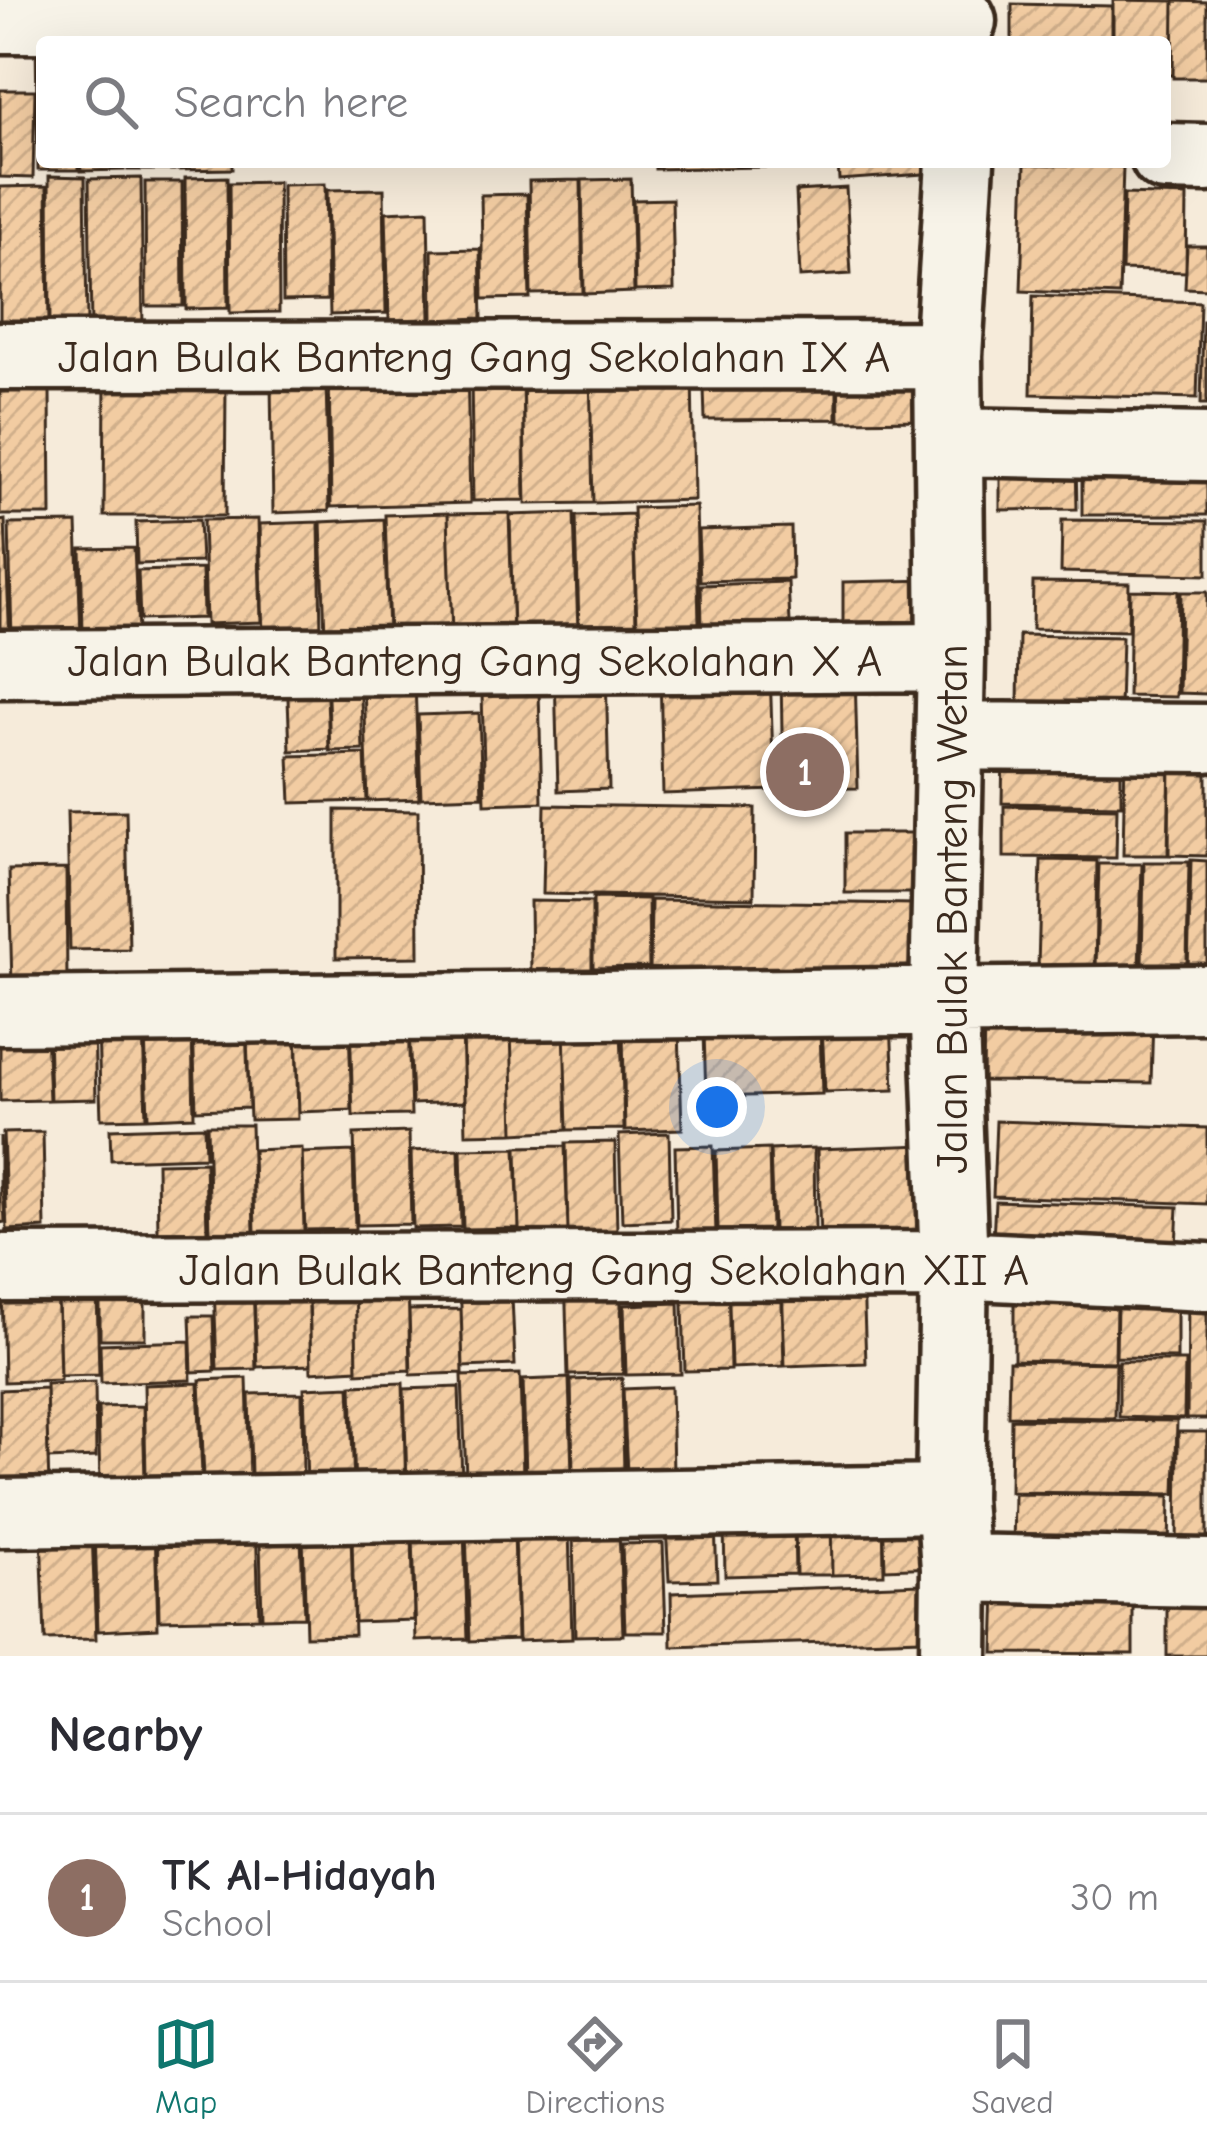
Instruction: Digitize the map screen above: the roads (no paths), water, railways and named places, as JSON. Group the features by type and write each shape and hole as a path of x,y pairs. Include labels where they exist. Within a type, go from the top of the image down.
{"street":[{"path":"0,19 962,21"},
{"path":"1171,157 1207,158"},
{"name":"Jalan Bulak Banteng Wetan","path":"954,1656 950,1499 954,1265 944,1000 951,656 948,355 960,168"},
{"name":"Jalan Bulak Banteng Gang Sekolahan IX A","path":"0,356 948,355"},
{"path":"950,442 1207,448"},
{"name":"Jalan Bulak Banteng Gang Sekolahan X A","path":"0,664 951,656"},
{"path":"950,736 1207,739"},
{"path":"0,1011 1207,999"},
{"name":"Jalan Bulak Banteng Gang Sekolahan XII A","path":"0,1268 954,1265 1207,1277"},
{"path":"0,1513 950,1499"},
{"path":"955,1568 1207,1573"}],"place":[{"name":"TK Al-Hidayah","path":"805,772"}]}
